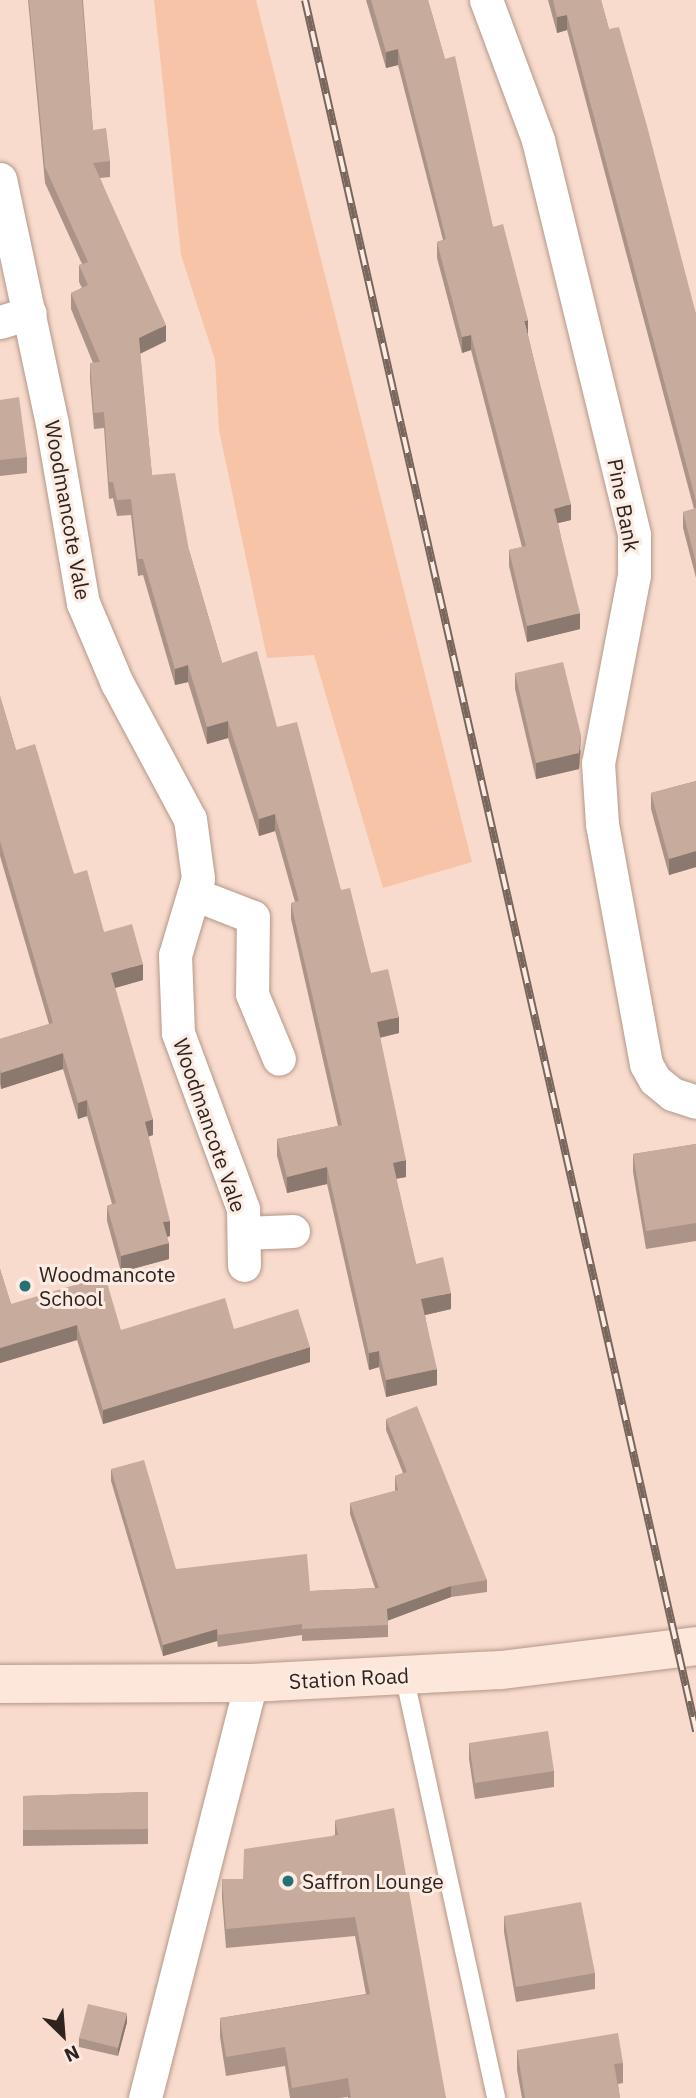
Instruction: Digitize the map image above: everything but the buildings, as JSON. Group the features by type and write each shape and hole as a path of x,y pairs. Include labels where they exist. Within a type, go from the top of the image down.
{"street":[{"name":"Pine Bank","path":"486,0 538,140 634,535 634,575 598,762 602,824 646,1064 655,1080 684,1098"},
{"name":"Woodmancote Vale","path":"0,179 20,264 15,318 83,603 117,683 190,819 198,878 175,956 178,1032 243,1209 244,1249 293,1231"},
{"path":"194,894 253,917 251,994 279,1059"},
{"name":"Station Road","path":"0,1684 251,1683 501,1670 696,1646"},
{"path":"145,2098 251,1683"}],"lane":[{"path":"404,1675 496,2098"}],"shaded area":[{"path":"154,0 256,0 472,862 383,888 314,655 267,658 219,430 215,360 181,255"}],"railway":[{"path":"305,0 696,1731"}],"place":[{"name":"Woodmancote School","path":"25,1286"},
{"name":"Saffron Lounge","path":"288,1881"}]}
